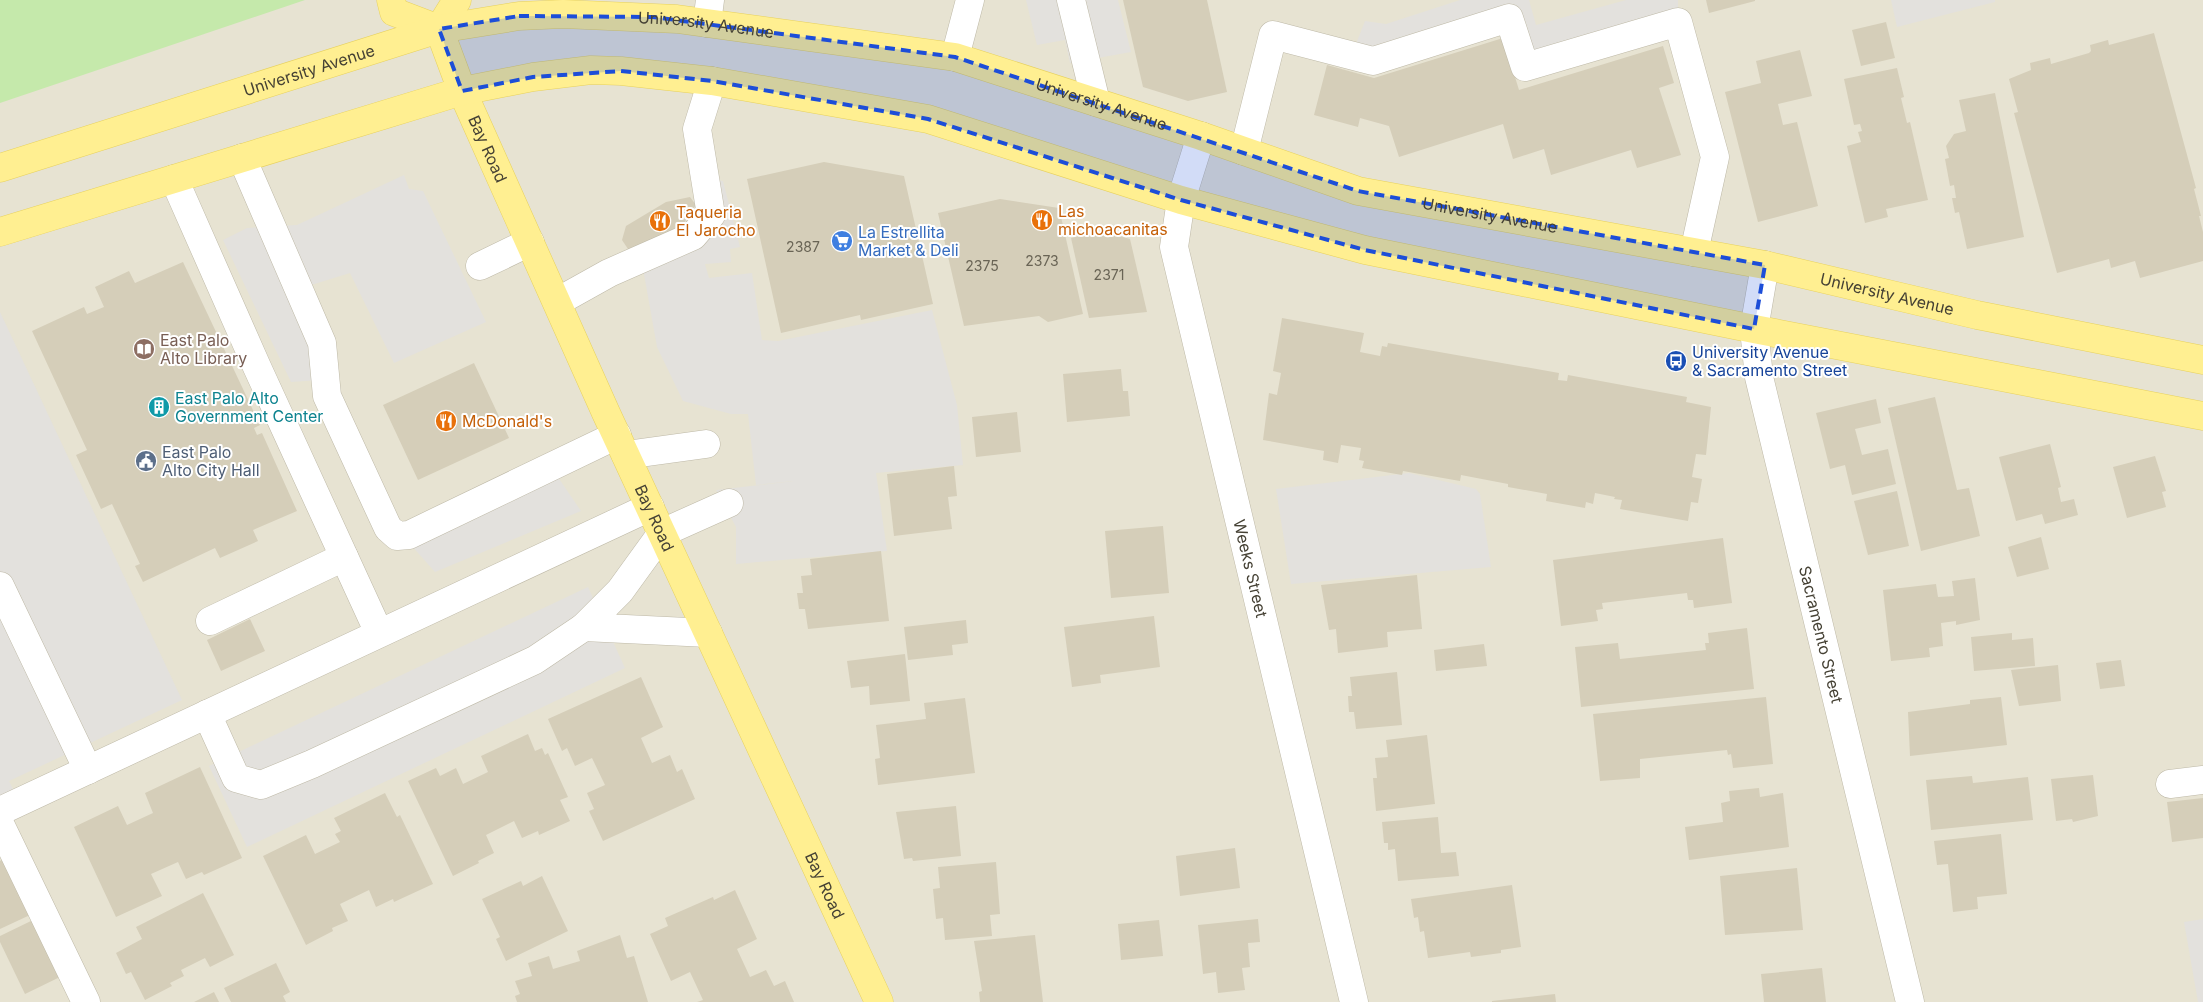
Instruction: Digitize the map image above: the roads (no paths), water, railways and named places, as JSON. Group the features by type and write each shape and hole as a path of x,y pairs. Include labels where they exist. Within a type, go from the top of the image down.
{"main road":[{"path":"391,0 394,12 439,29 457,0"},
{"name":"University Avenue","path":"0,168 439,29 519,16 650,9 708,11 955,57 1200,136 1358,191 1765,265 1977,315 2203,360"},
{"name":"Bay Road","path":"439,29 462,91 556,302 879,1002"},
{"path":"0,232 462,91 590,70 651,72 928,119 1181,200 1365,250 1754,329 2203,416"}],"street":[{"path":"955,57 970,0"},
{"path":"1071,0 1096,102"},
{"path":"1244,151 1273,35 1372,61 1509,18 1525,66 1678,22 1715,157 1694,252"},
{"path":"556,302 609,273 692,236 711,215 697,129 712,81"},
{"name":"Weeks Street","path":"1200,136 1181,200 1174,247 1354,1002"},
{"path":"242,158 322,343 327,396 388,528 397,536 410,535 621,445 706,444"},
{"path":"174,179 256,367 379,633"},
{"path":"480,266 530,242"},
{"name":"Sacramento Street","path":"1765,265 1754,329 1759,377 1910,1002"},
{"path":"207,714 236,778 261,785 312,764 535,660 584,627 620,592 662,533 729,502"},
{"path":"0,811 650,507"},
{"path":"210,621 344,557"},
{"path":"0,586 88,770"},
{"path":"584,627 708,633"},
{"path":"2170,784 2203,780"},
{"path":"0,824 86,1002"}],"place":[{"name":"Las michoacanitas","path":"1042,220"},
{"name":"Taqueria El Jarocho","path":"660,221"},
{"name":"La Estrellita Market & Deli","path":"842,241"},
{"name":"East Palo Alto Library","path":"144,349"},
{"name":"University Avenue & Sacramento Street","path":"1676,361"},
{"name":"East Palo Alto Government Center","path":"159,407"},
{"name":"McDonald's","path":"446,421"},
{"name":"East Palo Alto City Hall","path":"146,461"}]}
